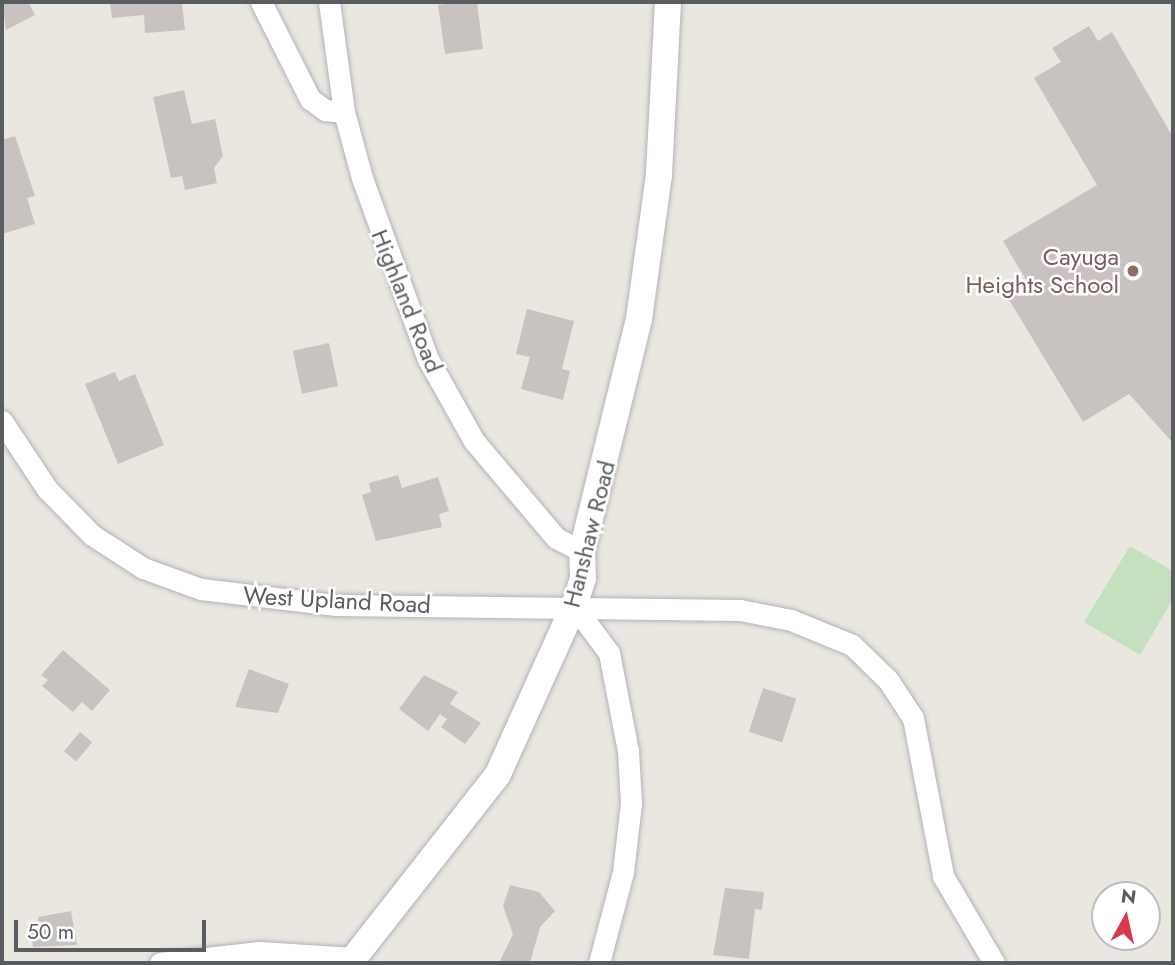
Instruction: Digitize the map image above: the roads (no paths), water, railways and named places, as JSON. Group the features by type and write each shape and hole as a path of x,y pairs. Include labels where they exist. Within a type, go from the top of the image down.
{"street":[{"path":"261,2 310,99 325,110 344,112"},
{"name":"Highland Road","path":"329,2 344,112 383,247 450,403 540,521 582,551"},
{"name":"Hanshaw Road","path":"352,961 498,774 574,606 583,578 582,551 639,319 659,174 668,2"},
{"name":"West Upland Road","path":"2,421 68,514 117,553 171,580 262,600 336,605 740,610 790,620 852,645 888,680 913,718 943,876 994,963"},
{"path":"574,606 609,653 628,751 631,803 623,872 599,963"},
{"path":"160,963 259,952 352,961"}],"place":[{"name":"Cayuga Heights School","path":"1133,271"}]}
